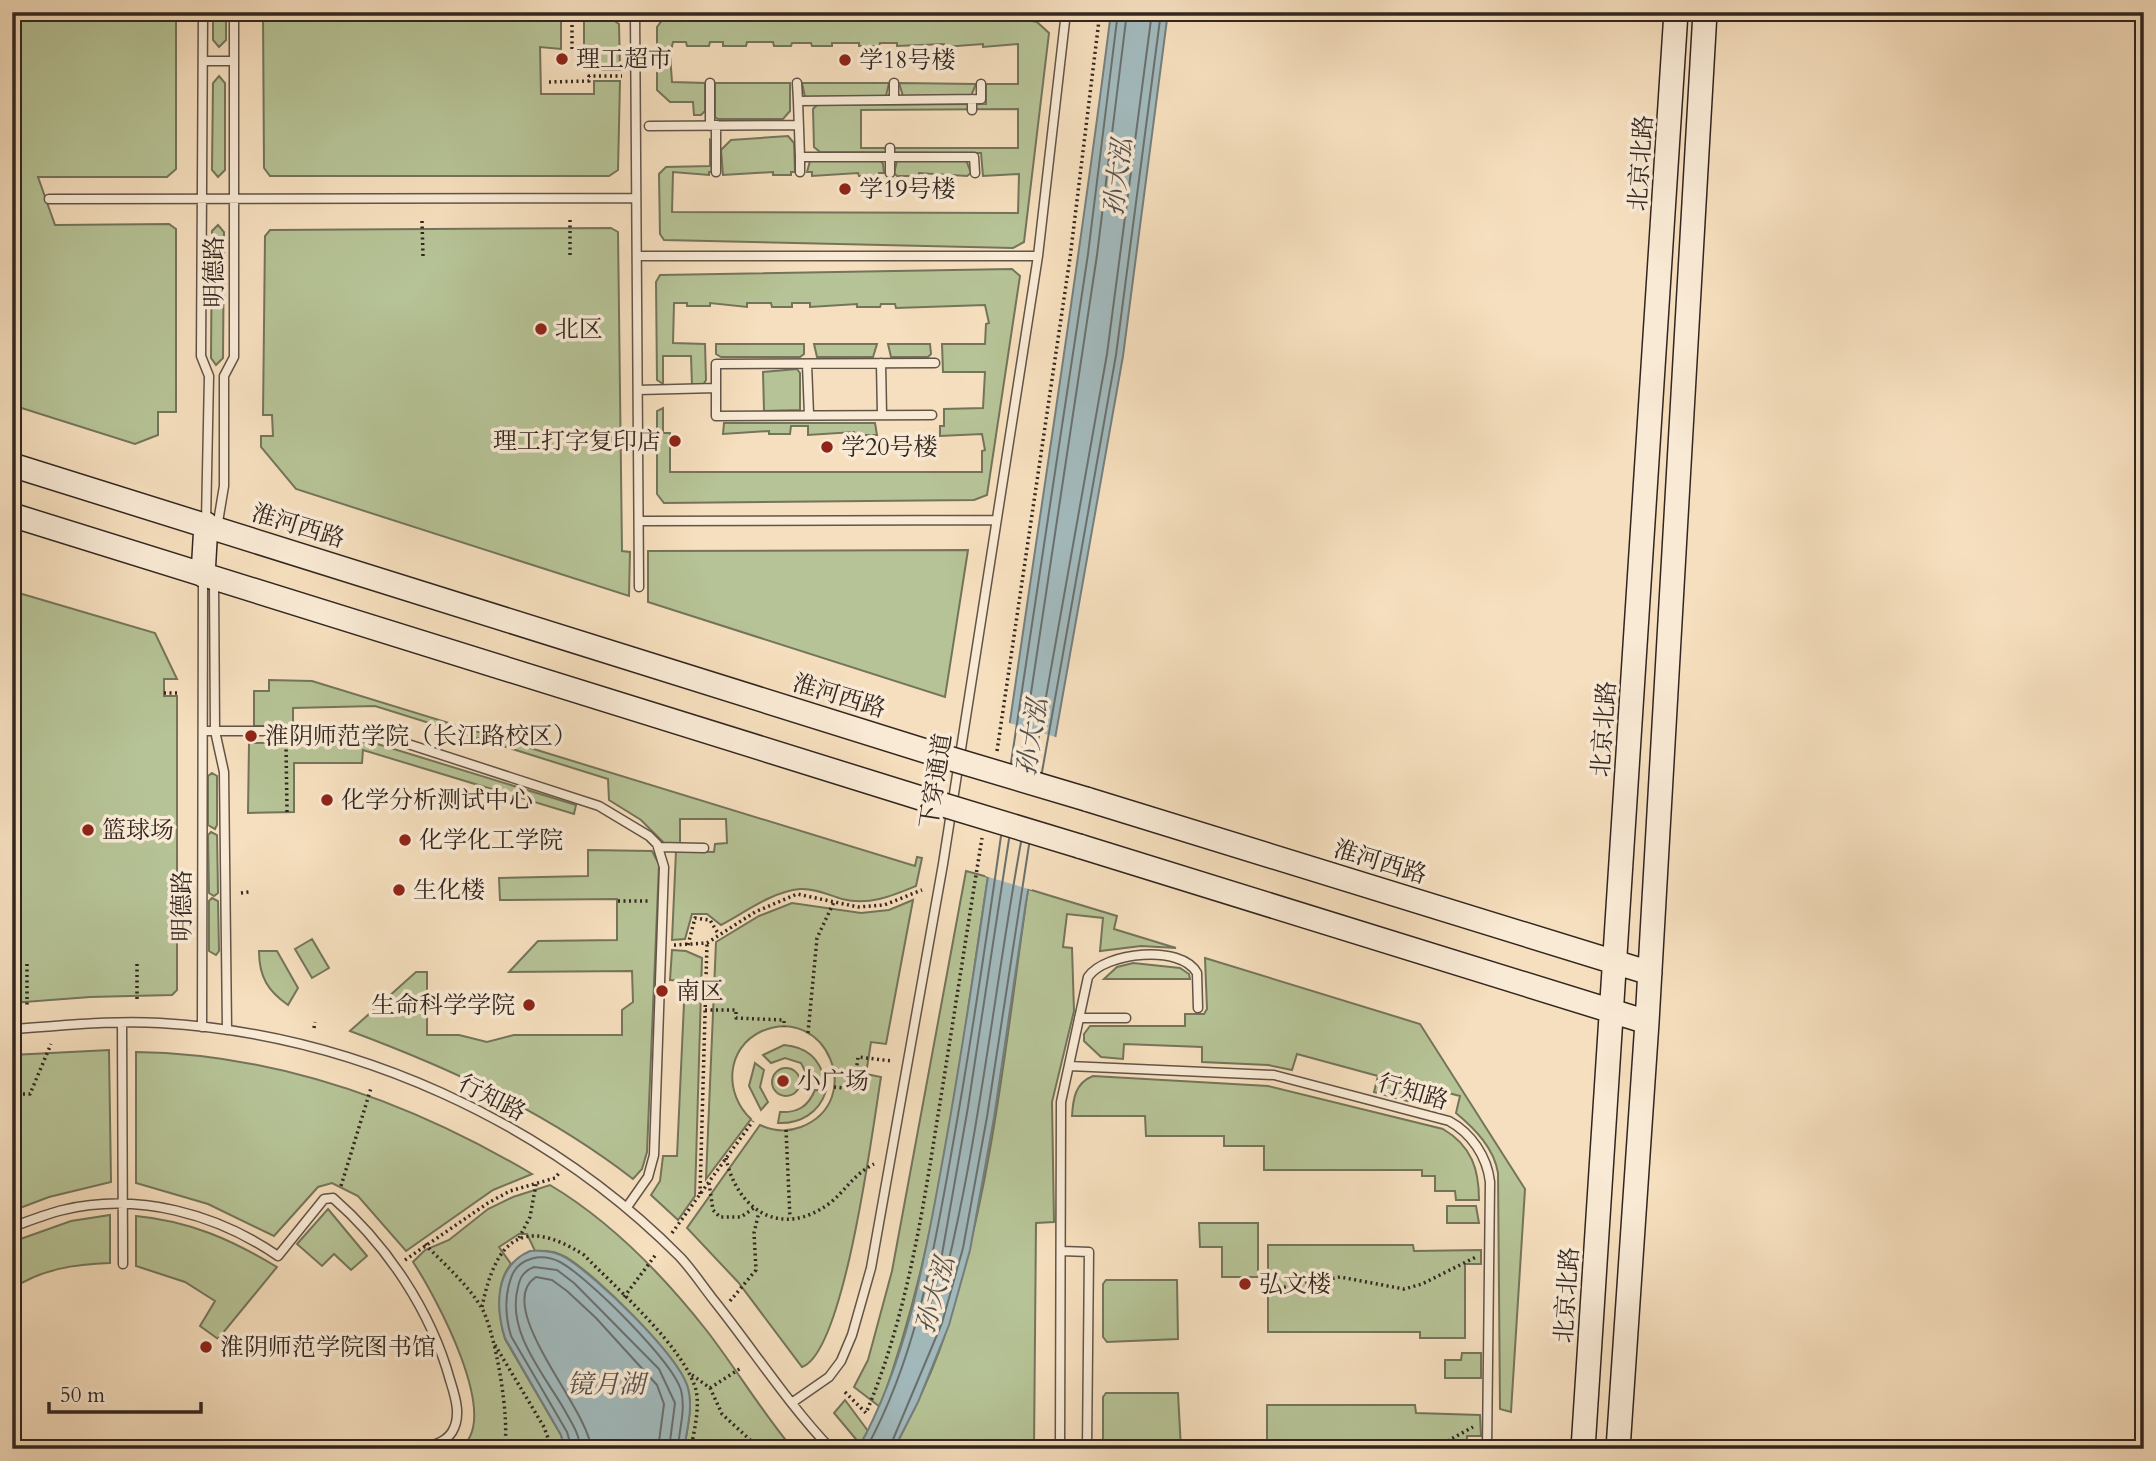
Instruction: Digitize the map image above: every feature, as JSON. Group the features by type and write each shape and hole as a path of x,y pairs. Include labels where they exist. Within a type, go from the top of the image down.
{"main road":[{"name":"北京北路","path":"1583,1449 1676,12"},
{"path":"1618,1449 1650,973 1704,12"},
{"name":"淮河西路","path":"12,465 935,754 1650,973"},
{"path":"12,515 1647,1022"},
{"path":"208,577 211,526"}],"lane":[{"name":"明德路","path":"203,12 201,356 209,376 211,526"},
{"name":"明德路","path":"211,526 224,486 224,376 234,357 234,12"},
{"path":"635,12 639,587"},
{"name":"下穿通道","path":"793,1402 829,1377 841,1361 867,1282 943,864 1038,256 1066,12"},
{"path":"203,61 234,61"},
{"path":"710,83 716,172"},
{"path":"797,83 800,172"},
{"path":"889,110 894,83"},
{"path":"798,101 981,99 981,84"},
{"path":"972,99 972,110"},
{"path":"649,126 799,125"},
{"path":"890,152 890,173"},
{"path":"800,156 974,152 975,173"},
{"path":"49,199 636,198"},
{"path":"637,256 1038,256"},
{"path":"881,363 882,415"},
{"path":"932,415 716,416 716,364 935,363"},
{"path":"807,364 808,415"},
{"path":"638,390 716,388"},
{"path":"639,521 996,520"},
{"name":"明德路","path":"202,1027 201,773 208,577"},
{"name":"明德路","path":"208,577 215,731 224,772 227,1030"},
{"path":"204,731 369,732 600,806 649,836 658,847 664,867 654,1154 648,1177 627,1207"},
{"path":"658,847 704,848"},
{"path":"1060,1449 1061,1102 1088,977 1095,966 1141,955 1158,955 1194,967 1199,984 1198,1008"},
{"path":"1079,1018 1126,1018"},
{"path":"122,1023 123,1264"},
{"name":"行知路","path":"12,1029 122,1023 202,1027 295,1042 368,1064 505,1124 567,1163 627,1207 682,1259 831,1449"},
{"name":"行知路","path":"1069,1066 1274,1075 1449,1121 1468,1135 1489,1168 1487,1449"},
{"path":"12,1227 65,1209 124,1204 188,1212 247,1235 278,1256 324,1199 329,1197 351,1214 395,1268 430,1326 446,1364 456,1402 452,1431 445,1440 420,1449"},
{"path":"1062,1251 1088,1252 1087,1449"}],"path":[{"path":"995,759 1070,258 1100,12"},
{"path":"572,14 572,49"},
{"path":"562,73 562,82"},
{"path":"549,82 589,81 589,76 624,76"},
{"path":"570,220 570,256"},
{"path":"422,221 423,256"},
{"path":"164,693 180,693"},
{"path":"286,731 287,812"},
{"path":"845,1392 866,1413 880,1379 909,1275 927,1186 984,826"},
{"path":"661,945 707,943 755,912 797,894 858,907 884,905 922,890"},
{"path":"241,892 249,892"},
{"path":"618,901 663,901"},
{"path":"808,1033 817,938 834,902"},
{"path":"688,945 695,918 710,920 719,935"},
{"path":"700,1194 707,943"},
{"path":"27,964 27,1007"},
{"path":"138,964 138,1002"},
{"path":"705,1010 736,1010 736,1018 784,1020 784,1027"},
{"path":"314,1028 315,1021"},
{"path":"12,1094 30,1094 51,1044"},
{"path":"834,1087 854,1089 858,1056 892,1061"},
{"path":"336,1201 371,1088"},
{"path":"624,1297 753,1121"},
{"path":"786,1130 790,1218"},
{"path":"726,1158 734,1187 754,1208 771,1217 790,1218 811,1213 830,1203 850,1180 874,1164"},
{"path":"395,1268 425,1244 444,1235 510,1191 555,1178 567,1163"},
{"path":"709,1182 709,1199 713,1210 720,1217 741,1217 754,1208"},
{"path":"482,1307 486,1285 499,1253 519,1238 530,1217 536,1184"},
{"path":"722,1310 756,1270 754,1233 760,1212"},
{"path":"519,1238 543,1238 566,1244 584,1255 676,1352 690,1374 698,1411 691,1449"},
{"path":"425,1244 482,1307 494,1343 507,1426 504,1449"},
{"path":"1268,1282 1285,1287 1340,1277 1404,1289 1422,1284 1462,1261 1489,1254"},
{"path":"494,1343 544,1427 552,1449"},
{"path":"710,1388 741,1368"},
{"path":"690,1374 710,1388 722,1414 760,1449"},
{"path":"1433,1449 1487,1420"},
{"path":"1298,1449 1336,1443 1354,1449"}],"green space":[{"path":"12,12 176,12 176,169 167,177 38,177 55,225 169,224 176,229 176,412 158,412 158,435 135,444 12,405"},
{"path":"213,12 226,12 226,40 219,47 213,40"},
{"path":"263,12 520,12 521,18 561,18 561,49 540,47 541,94 594,94 594,81 620,81 618,170 609,176 270,176 264,168"},
{"path":"584,18 610,18 619,24 620,70 584,70"},
{"path":"663,19 1037,22 1049,33 1024,242 1013,248 664,240 660,234 659,174 666,167 710,166 710,140 713,143 714,172 709,172 709,175 673,172 672,212 1018,213 1019,174 983,176 981,153 820,152 814,147 813,109 817,105 986,104 986,84 1018,84 1018,44 944,47 944,44 897,46 897,43 880,43 879,46 859,46 859,43 832,43 832,46 812,46 811,43 792,43 791,46 774,46 773,42 747,42 746,46 723,46 723,42 710,42 709,46 687,46 686,42 673,42 670,54 672,82 705,83 705,111 701,115 694,115 693,102 670,102 657,90 657,27","holes":["1018,109 1018,148 861,148 861,110"]},
{"path":"219,76 225,83 225,170 218,177 212,170 213,83"},
{"path":"715,83 790,83 790,111 783,119 718,119 715,117"},
{"path":"802,83 889,83 886,96 805,97"},
{"path":"899,83 976,84 971,96 903,96"},
{"path":"788,136 794,143 795,172 791,172 791,175 773,175 773,172 723,175 721,150 731,140"},
{"path":"880,160 884,173 879,173 879,176 859,176 858,173 812,176 812,172 807,172 810,161"},
{"path":"966,160 971,173 967,176 919,173 919,176 897,176 894,173 897,161"},
{"path":"218,225 224,232 223,358 216,365 211,358 212,231"},
{"path":"611,228 618,232 622,551 630,552 629,596 296,489 261,447 261,436 273,436 272,415 263,415 265,236 270,230"},
{"path":"1012,269 1020,276 987,495 974,500 664,503 657,494 657,411 663,408 663,433 670,433 670,472 982,472 982,451 985,450 982,434 940,436 940,426 944,426 944,409 983,408 985,372 943,372 942,344 985,344 986,324 989,323 985,305 896,308 895,304 881,304 880,307 857,307 857,304 810,307 810,303 792,303 792,307 772,307 771,303 747,303 747,307 710,303 710,306 687,306 687,303 674,303 673,343 705,344 706,380 703,385 692,386 691,356 663,356 663,384 657,380 656,282 660,275"},
{"path":"716,344 804,344 804,354 800,357 721,357 716,354"},
{"path":"814,344 877,344 873,357 817,357"},
{"path":"888,344 930,344 931,354 928,357 891,357"},
{"path":"797,369 800,373 800,410 764,411 763,372"},
{"path":"724,423 875,423 877,435 854,435 854,432 808,435 808,426 791,426 790,434 769,434 769,431 723,434"},
{"path":"968,550 945,697 648,602 648,551"},
{"name":"篮球场","path":"12,591 155,633 177,679 164,679 164,696 177,696 177,990 172,995 12,1003"},
{"path":"269,680 312,681 915,866 917,857 922,858 916,886 871,901 852,901 811,890 789,891 769,898 721,925 707,914 692,914 685,939 672,940 676,851 714,852 715,844 727,843 726,819 680,819 680,844 664,843 641,820 609,800 608,779 375,706 293,708 293,726 254,726 254,691 269,691"},
{"path":"371,742 576,805 574,814 363,750 362,763 294,763 294,812 248,813 249,743"},
{"path":"212,773 217,776 215,829 208,825 208,776"},
{"path":"211,832 217,835 218,893 214,896 209,893 208,835"},
{"path":"588,850 652,851 659,864 647,1152 642,1169 633,1179 566,1133 497,1094 350,1031 416,972 427,972 427,1035 459,1035 487,1042 514,1035 622,1035 622,1010 633,1002 632,971 509,972 538,941 617,940 617,899 500,900 499,878 588,876"},
{"path":"966,871 988,877 958,1078 919,1278 880,1407 854,1387 868,1360 892,1271"},
{"path":"1028,889 1117,916 1114,929 1176,948 1141,946 1100,951 1103,918 1067,914 1063,947 1072,948 1074,1011 1052,1102 1054,1222 1036,1223 1034,1449 998,1449 998,1444 920,1445 918,1449 894,1449 938,1355 977,1216 997,1107"},
{"path":"212,898 218,901 219,951 216,955 209,951 209,901"},
{"path":"913,900 886,1044 871,1042 866,1074 881,1077 864,1186 844,1281 831,1322 817,1352 802,1367 738,1282 687,1228 760,1125 780,1130 801,1127 821,1114 832,1097 835,1078 830,1059 820,1043 804,1031 785,1026 762,1031 750,1039 735,1060 733,1085 742,1109 751,1119 706,1179 716,942 759,916 792,903 861,913 889,910"},
{"path":"312,939 329,968 312,978 295,949"},
{"path":"672,950 686,951 702,958 695,1196 678,1220 651,1195 660,1181 663,1156 677,1156 685,981 670,980"},
{"path":"259,951 277,951 298,988 288,1005 266,982"},
{"path":"1205,958 1420,1024 1525,1189 1511,1412 1500,1409 1498,1173 1488,1147 1477,1132 1456,1113 1460,1096 1413,1084 1408,1101 1374,1092 1378,1076 1297,1054 1292,1070 1268,1065 1202,1062 1202,1047 1124,1044 1123,1059 1101,1057 1084,1041 1084,1034 1090,1026 1185,1026 1185,1014 1204,1014 1207,1009"},
{"path":"1133,963 1180,968 1189,974 1190,979 1104,979 1117,967"},
{"path":"784,1045 799,1048 811,1055 825,1080 811,1083 801,1063 785,1058 771,1063 763,1055"},
{"path":"109,1050 111,1182 49,1197 12,1211 12,1055"},
{"path":"136,1052 240,1062 342,1087 439,1125 532,1174 493,1190 406,1251 358,1196 332,1183 318,1187 274,1236 208,1204 136,1183"},
{"path":"755,1063 764,1070 760,1087 768,1102 761,1110 749,1086"},
{"path":"786,1068 796,1072 800,1082 796,1092 786,1096 776,1092 772,1082 776,1072"},
{"path":"1093,1076 1268,1086 1443,1129 1461,1143 1472,1160 1479,1200 1456,1200 1455,1191 1435,1191 1435,1176 1422,1176 1422,1170 1264,1170 1264,1146 1224,1146 1224,1136 1146,1136 1145,1116 1072,1116 1074,1098 1079,1087"},
{"path":"815,1090 826,1091 814,1111 794,1122 778,1123 780,1112 801,1108"},
{"path":"550,1185 615,1233 673,1290 707,1331 793,1449 684,1449 689,1417 689,1393 680,1371 667,1354 614,1297 579,1266 559,1254 535,1251 527,1234 519,1234 499,1247 511,1264 500,1290 503,1330 505,1339 561,1435 565,1449 458,1449 471,1435 474,1413 470,1386 449,1327 413,1262 425,1250 449,1240 488,1209 513,1197"},
{"path":"1447,1206 1476,1206 1479,1223 1447,1223"},
{"path":"328,1209 367,1256 351,1270 334,1254 322,1266 297,1244"},
{"path":"110,1215 110,1263 47,1272 12,1289 12,1242 71,1221"},
{"path":"136,1216 174,1222 210,1233 277,1267 218,1339 200,1326 215,1301 185,1282 136,1266"},
{"path":"1199,1223 1258,1223 1258,1277 1222,1277 1222,1247 1200,1247"},
{"path":"1268,1245 1413,1245 1414,1251 1481,1250 1481,1264 1465,1264 1465,1338 1420,1338 1420,1332 1268,1332"},
{"path":"1106,1280 1177,1280 1178,1339 1107,1342 1103,1337 1103,1284"},
{"path":"1462,1353 1481,1353 1481,1378 1445,1378 1445,1360 1461,1360"},
{"path":"1106,1393 1178,1393 1181,1449 1103,1449 1103,1397"},
{"path":"845,1400 868,1431 860,1444 834,1413"},
{"path":"1267,1405 1415,1405 1416,1413 1480,1415 1481,1436 1467,1436 1467,1449 1267,1449"}],"water":[{"name":"孙大泓","path":"1111,12 1168,12 1123,356 1026,902 994,1118 970,1250 949,1325 918,1402 894,1449 858,1449 891,1377 914,1302 945,1147 986,891"},
{"name":"镜月湖","path":"530,1251 558,1254 580,1268 634,1316 667,1354 680,1371 689,1393 689,1417 684,1449 565,1449 561,1435 505,1338 502,1326 499,1300 504,1277 518,1258"}],"pier":[{"path":"1006,722 1059,738 1032,890 985,876"}],"place":[{"name":"理工超市","path":"562,59"},
{"name":"学18号楼","path":"845,60"},
{"name":"学19号楼","path":"845,189"},
{"name":"北区","path":"541,329"},
{"name":"理工打字复印店","path":"675,441"},
{"name":"学20号楼","path":"827,447"},
{"name":"淮阴师范学院（长江路校区）","path":"251,736"},
{"name":"化学分析测试中心","path":"327,800"},
{"name":"篮球场","path":"88,830"},
{"name":"化学化工学院","path":"405,840"},
{"name":"生化楼","path":"399,890"},
{"name":"南区","path":"662,991"},
{"name":"生命科学学院","path":"529,1005"},
{"name":"小广场","path":"783,1081"},
{"name":"弘文楼","path":"1245,1284"},
{"name":"淮阴师范学院图书馆","path":"206,1347"}]}
